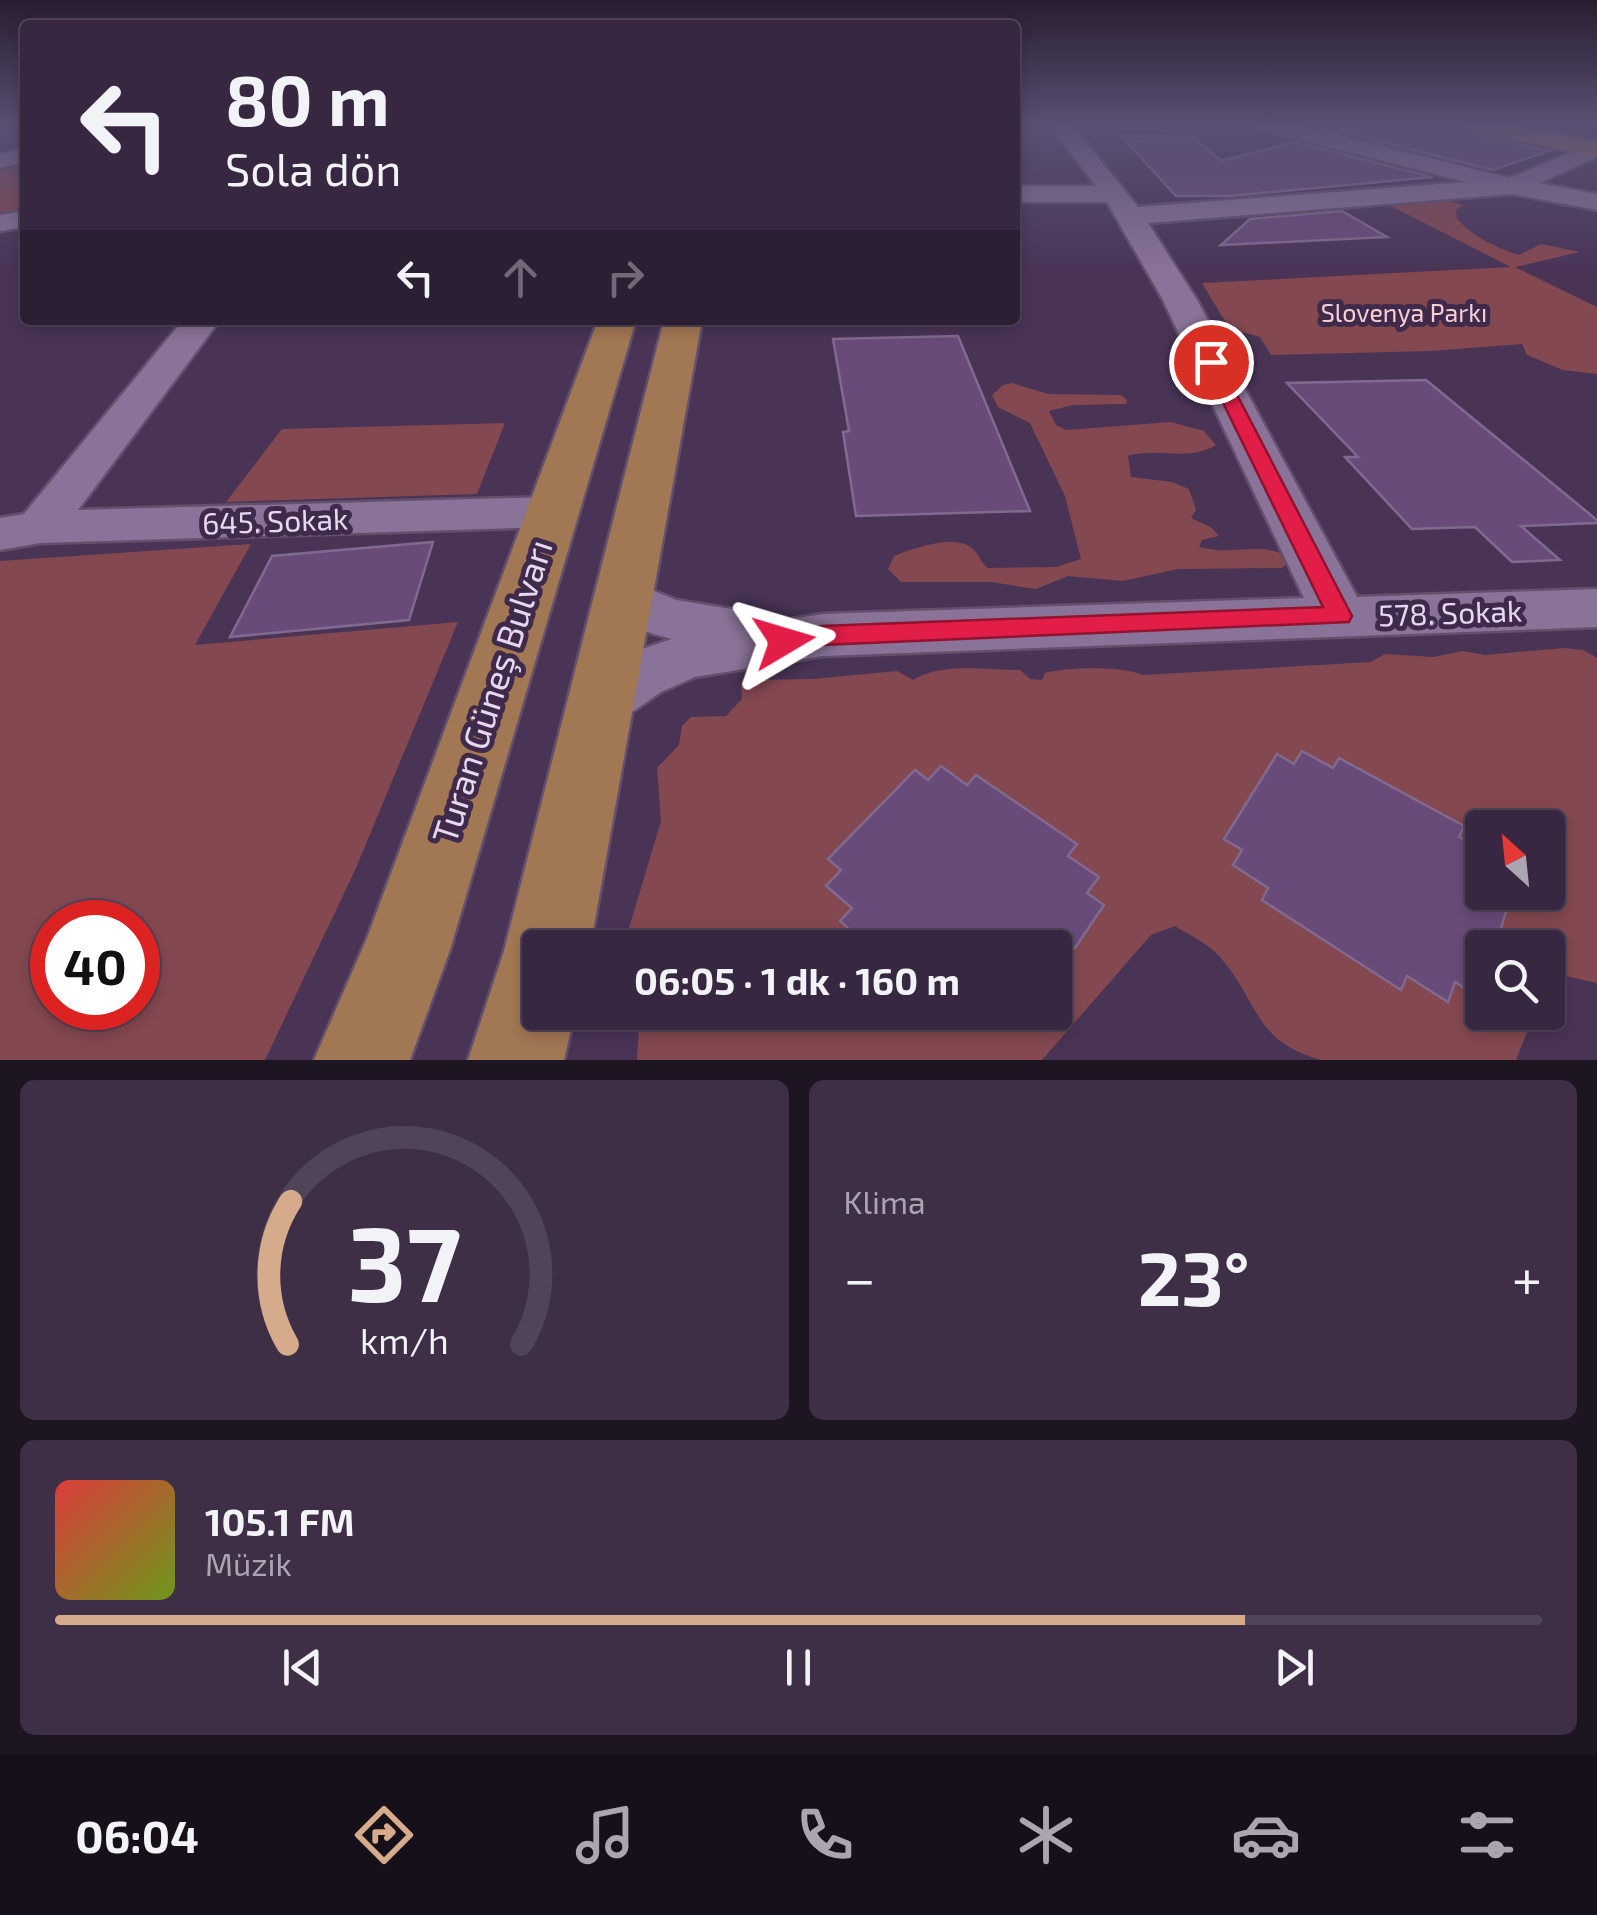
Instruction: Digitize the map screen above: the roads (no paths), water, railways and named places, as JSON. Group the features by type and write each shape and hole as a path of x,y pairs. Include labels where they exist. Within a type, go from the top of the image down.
{"main road":[{"name":"Turan Güneş Bulvarı","path":"362,1060 406,950 615,325"},
{"path":"550,930 682,325"},
{"path":"516,1060 524,1030"}],"street":[{"path":"1099,173 1124,205 1180,300 1340,616"},
{"path":"1462,173 1597,202"},
{"path":"1020,195 1124,205 1512,186 1540,173"},
{"path":"1512,186 1528,199 1597,225"},
{"path":"20,530 198,325"},
{"name":"645. Sokak","path":"20,530 550,512"},
{"path":"623,596 657,616 692,625 822,635"},
{"name":"578. Sokak","path":"822,635 1597,608"},
{"path":"600,702 640,676 685,657 822,635"}],"park label":[{"name":"Slovenya Parkı","path":"1404,312"}]}
